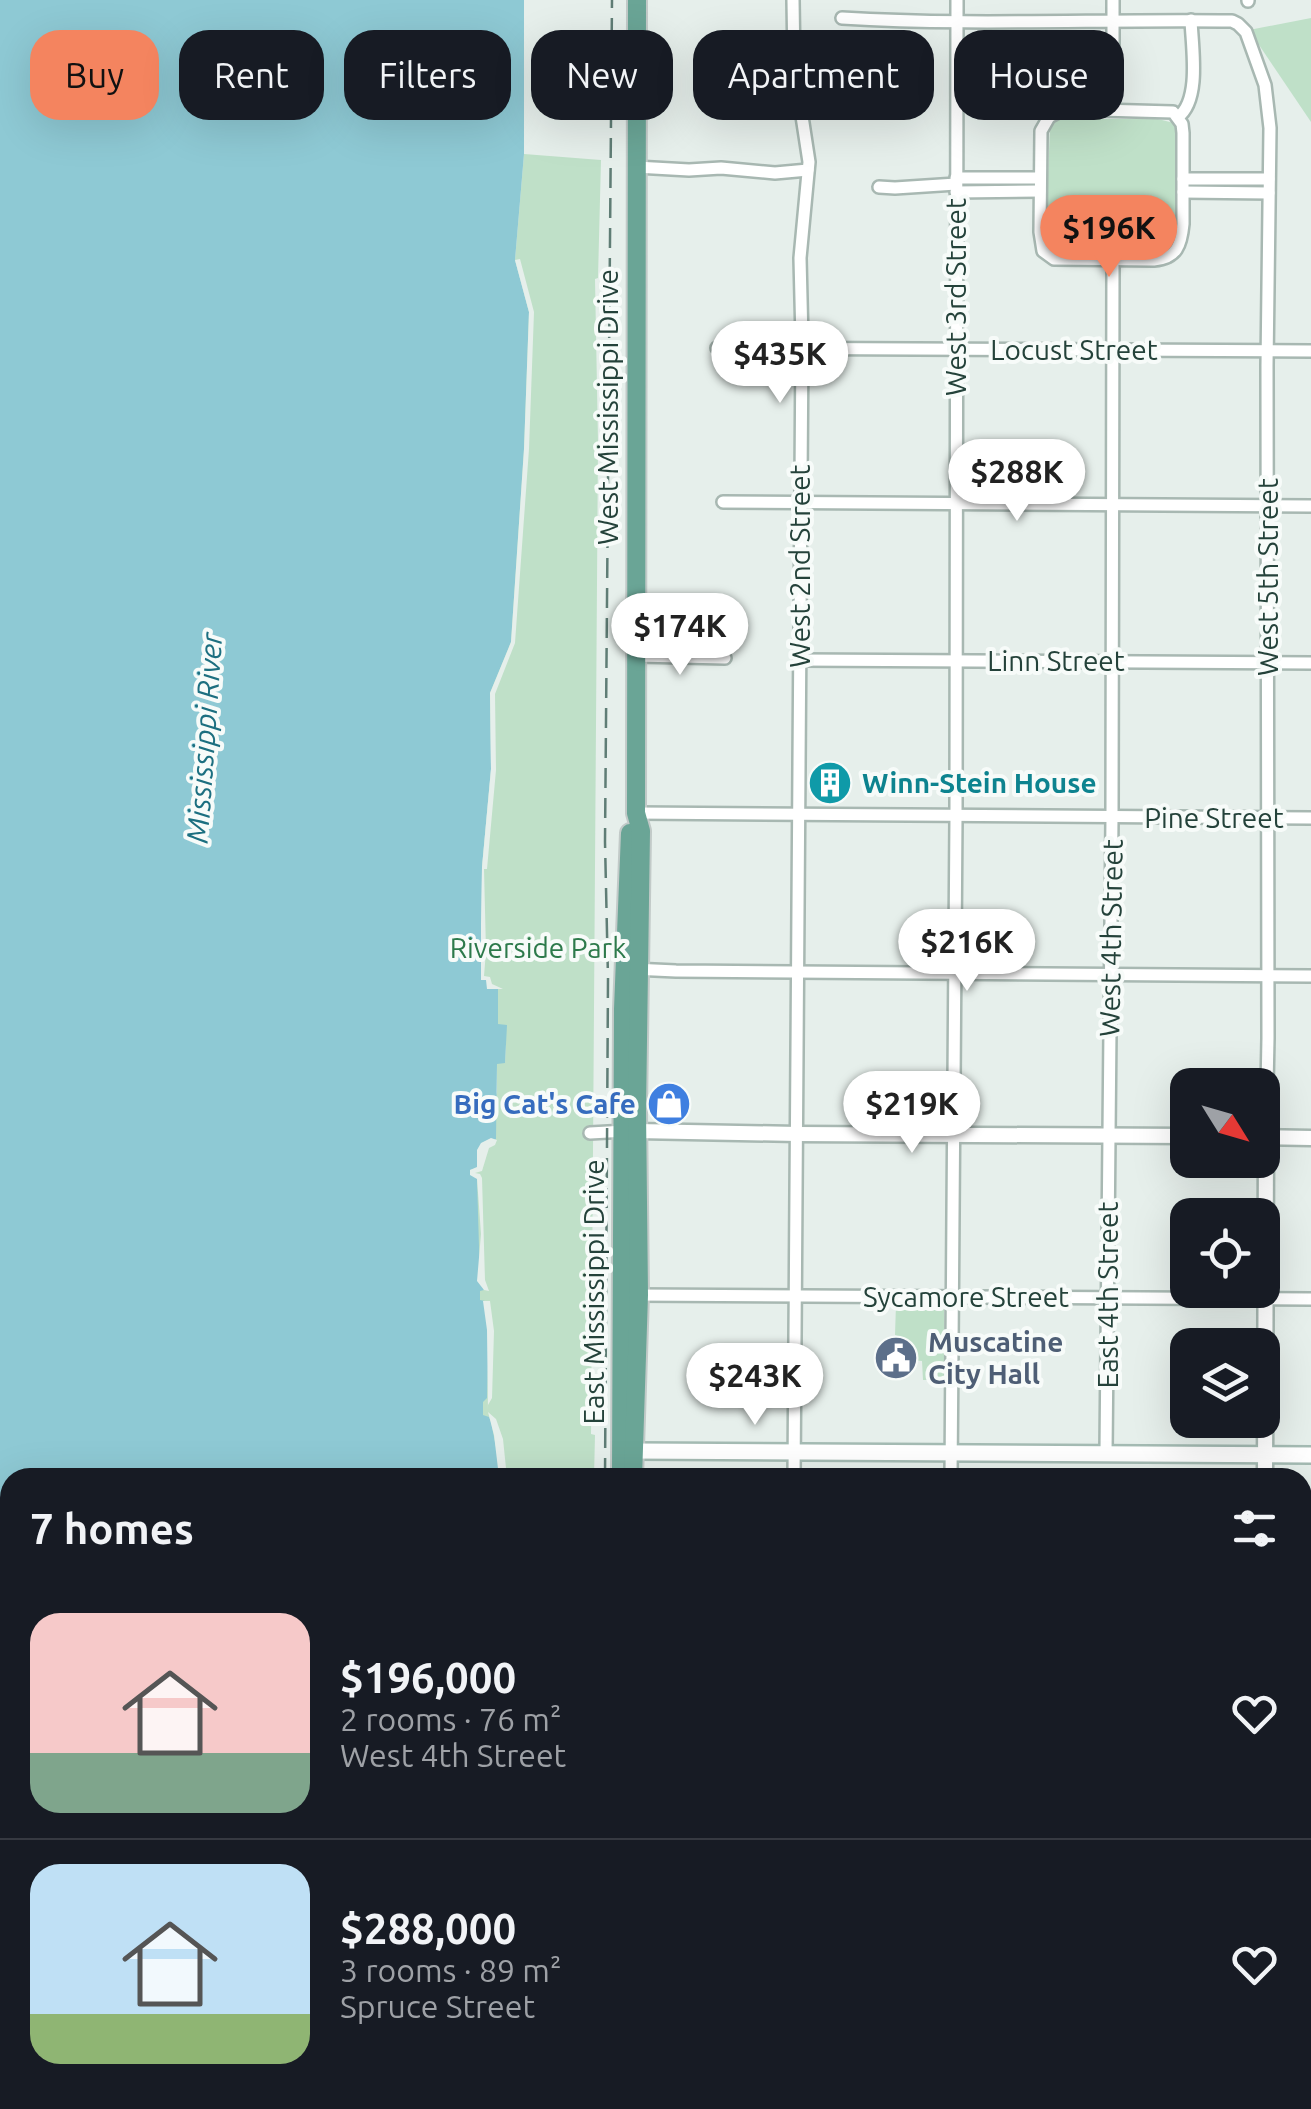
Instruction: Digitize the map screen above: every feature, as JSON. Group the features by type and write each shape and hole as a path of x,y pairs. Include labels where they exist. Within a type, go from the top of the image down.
{"main road":[{"name":"West Mississippi Drive","path":"636,0 636,813"},
{"name":"East Mississippi Drive","path":"633,1468 630,1131 632,969 641,831 636,813"},
{"name":"East Mississippi Drive","path":"622,1468 630,1295"},
{"path":"634,1450 1311,1455"}],"street":[{"name":"West 2nd Street","path":"793,0 794,64 808,170 800,258 794,1468"},
{"name":"West 3rd Street","path":"951,1468 957,0"},
{"path":"1112,30 1113,0"},
{"path":"842,18 956,22 1191,20 1192,97 1178,117"},
{"name":"West 5th Street","path":"1191,20 1234,21 1246,32 1265,84 1270,128 1265,1068"},
{"path":"1046,120 1041,131 1040,244 1048,256 1054,260 1163,259 1175,253 1181,239 1184,133 1173,112 1124,110"},
{"path":"636,167 808,170"},
{"path":"1183,186 1269,178"},
{"path":"879,187 1040,184"},
{"path":"1183,186 1269,193"},
{"name":"West 4th Street","path":"1109,1137 1113,260"},
{"name":"Locust Street","path":"717,348 1311,351"},
{"path":"723,502 1311,506"},
{"path":"637,656 725,658"},
{"name":"Linn Street","path":"800,660 1311,662"},
{"name":"Pine Street","path":"636,813 1311,818"},
{"path":"632,969 1311,976"},
{"path":"590,1133 1170,1136"},
{"name":"East 4th Street","path":"1106,1453 1109,1137"},
{"path":"1280,1137 1311,1138"},
{"name":"Sycamore Street","path":"630,1295 1170,1297"},
{"name":"Sycamore Street","path":"1280,1298 1311,1299"},
{"path":"1265,1308 1265,1468"}],"green space":[{"path":"1311,18 1311,122 1249,30"},
{"path":"1158,119 1174,123 1178,229 1171,242 1150,254 1057,254 1045,242 1050,129 1056,121"},
{"name":"Riverside Park","path":"524,154 601,160 595,279 598,442 591,1434 595,1435 594,1468 499,1468 483,1415 478,1339 431,1285 497,1092 497,1063 505,1063 506,1041 489,1040 481,980 482,867 491,769 490,693 529,312 515,260"},
{"path":"896,1304 936,1304 944,1308 945,1380 923,1380 922,1361 911,1360 906,1351 897,1348"}],"water":[{"name":"Mississippi River","path":"0,0 524,0 524,154 515,260 529,312 524,449 511,642 490,693 491,769 482,867 481,979 487,980 487,989 498,989 498,1024 507,1025 505,1063 497,1064 496,1139 485,1145 477,1168 470,1170 477,1178 480,1281 484,1290 480,1291 480,1300 485,1301 489,1332 483,1415 491,1422 500,1468 0,1468"}],"pier":[{"path":"520,259 534,312 529,449 515,643 495,694 496,770 484,869 484,976 503,989 487,989 486,980 481,980 481,924 482,867 491,769 490,693 511,642 524,449 529,312 515,260"},
{"path":"491,1138 497,1140 495,1145 489,1148 482,1171 475,1173 482,1178 485,1280 489,1291 477,1281 481,1234 477,1179 470,1175 470,1170 477,1167 481,1143"},
{"path":"483,1301 490,1301 494,1331 492,1398 488,1411 487,1330"},
{"path":"488,1412 496,1419 503,1439 506,1468 498,1468"}],"railway":[{"path":"605,1468 605,842 612,0"}],"place":[{"name":"Winn-Stein House","path":"830,783"},
{"name":"Big Cat's Cafe","path":"669,1104"},
{"name":"Muscatine City Hall","path":"896,1358"}]}
